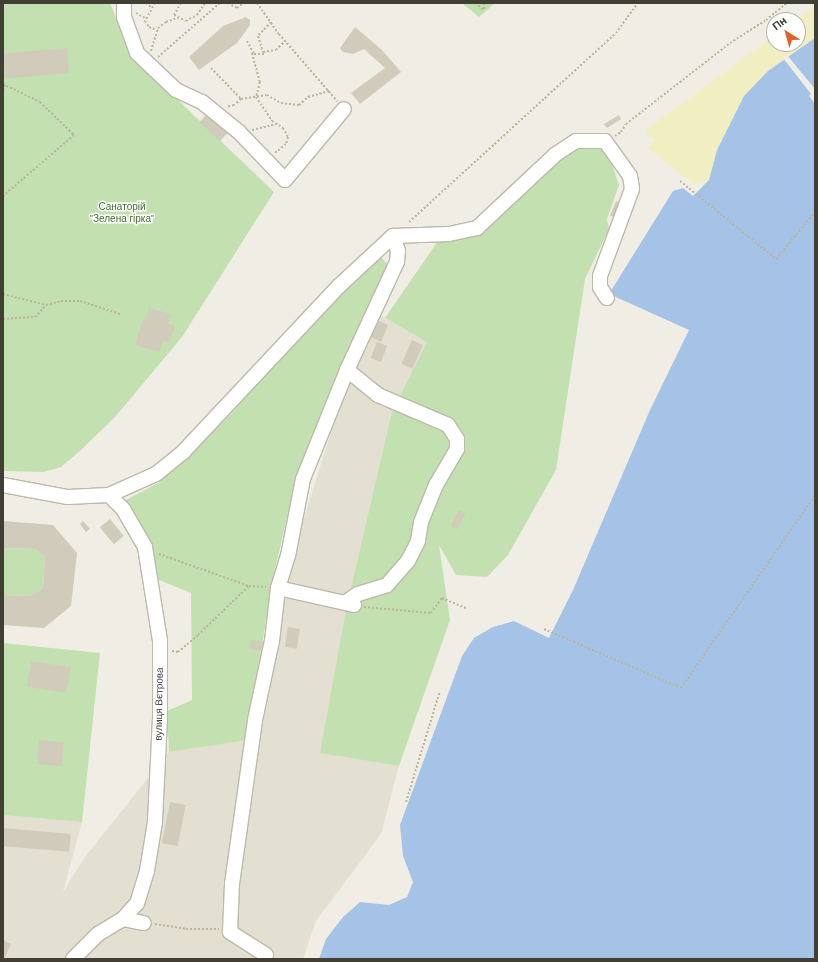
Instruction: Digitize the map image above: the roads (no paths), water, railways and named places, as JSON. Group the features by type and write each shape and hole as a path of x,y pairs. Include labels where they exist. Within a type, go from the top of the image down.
{"street":[{"path":"129,6 124,17 137,53 176,90 202,102 243,136 285,180 344,108"},
{"path":"3,485 68,497 109,495 156,474 184,450 339,286 393,236 449,234 477,228 556,154 576,141 606,141 624,166 632,189 600,276 600,287 608,298"},
{"path":"265,957 230,932 232,884 255,720 272,641 278,588 288,556 303,478 347,370 397,262 398,250 393,236"},
{"path":"278,588 351,604 358,594 387,585 408,561 418,541 421,522 436,485 457,449 457,439 448,426 378,395 347,370"},
{"name":"вулиця Вєтрова","path":"73,959 98,934 123,919 137,903 147,871 155,822 160,718 160,641 145,548 123,509 109,495"},
{"path":"123,919 144,923"}],"water":[{"path":"815,38 815,959 319,959 326,939 343,917 360,902 389,905 407,897 413,882 403,856 400,825 462,656 474,638 493,627 514,621 549,638 573,590 650,410 689,330 609,294 673,191 683,188 693,196 709,180 717,150 744,96 768,71 795,52 806,52 806,44"}],"park label":[{"name":"Санаторій \"Зелена гірка\"","path":"122,212"}]}
